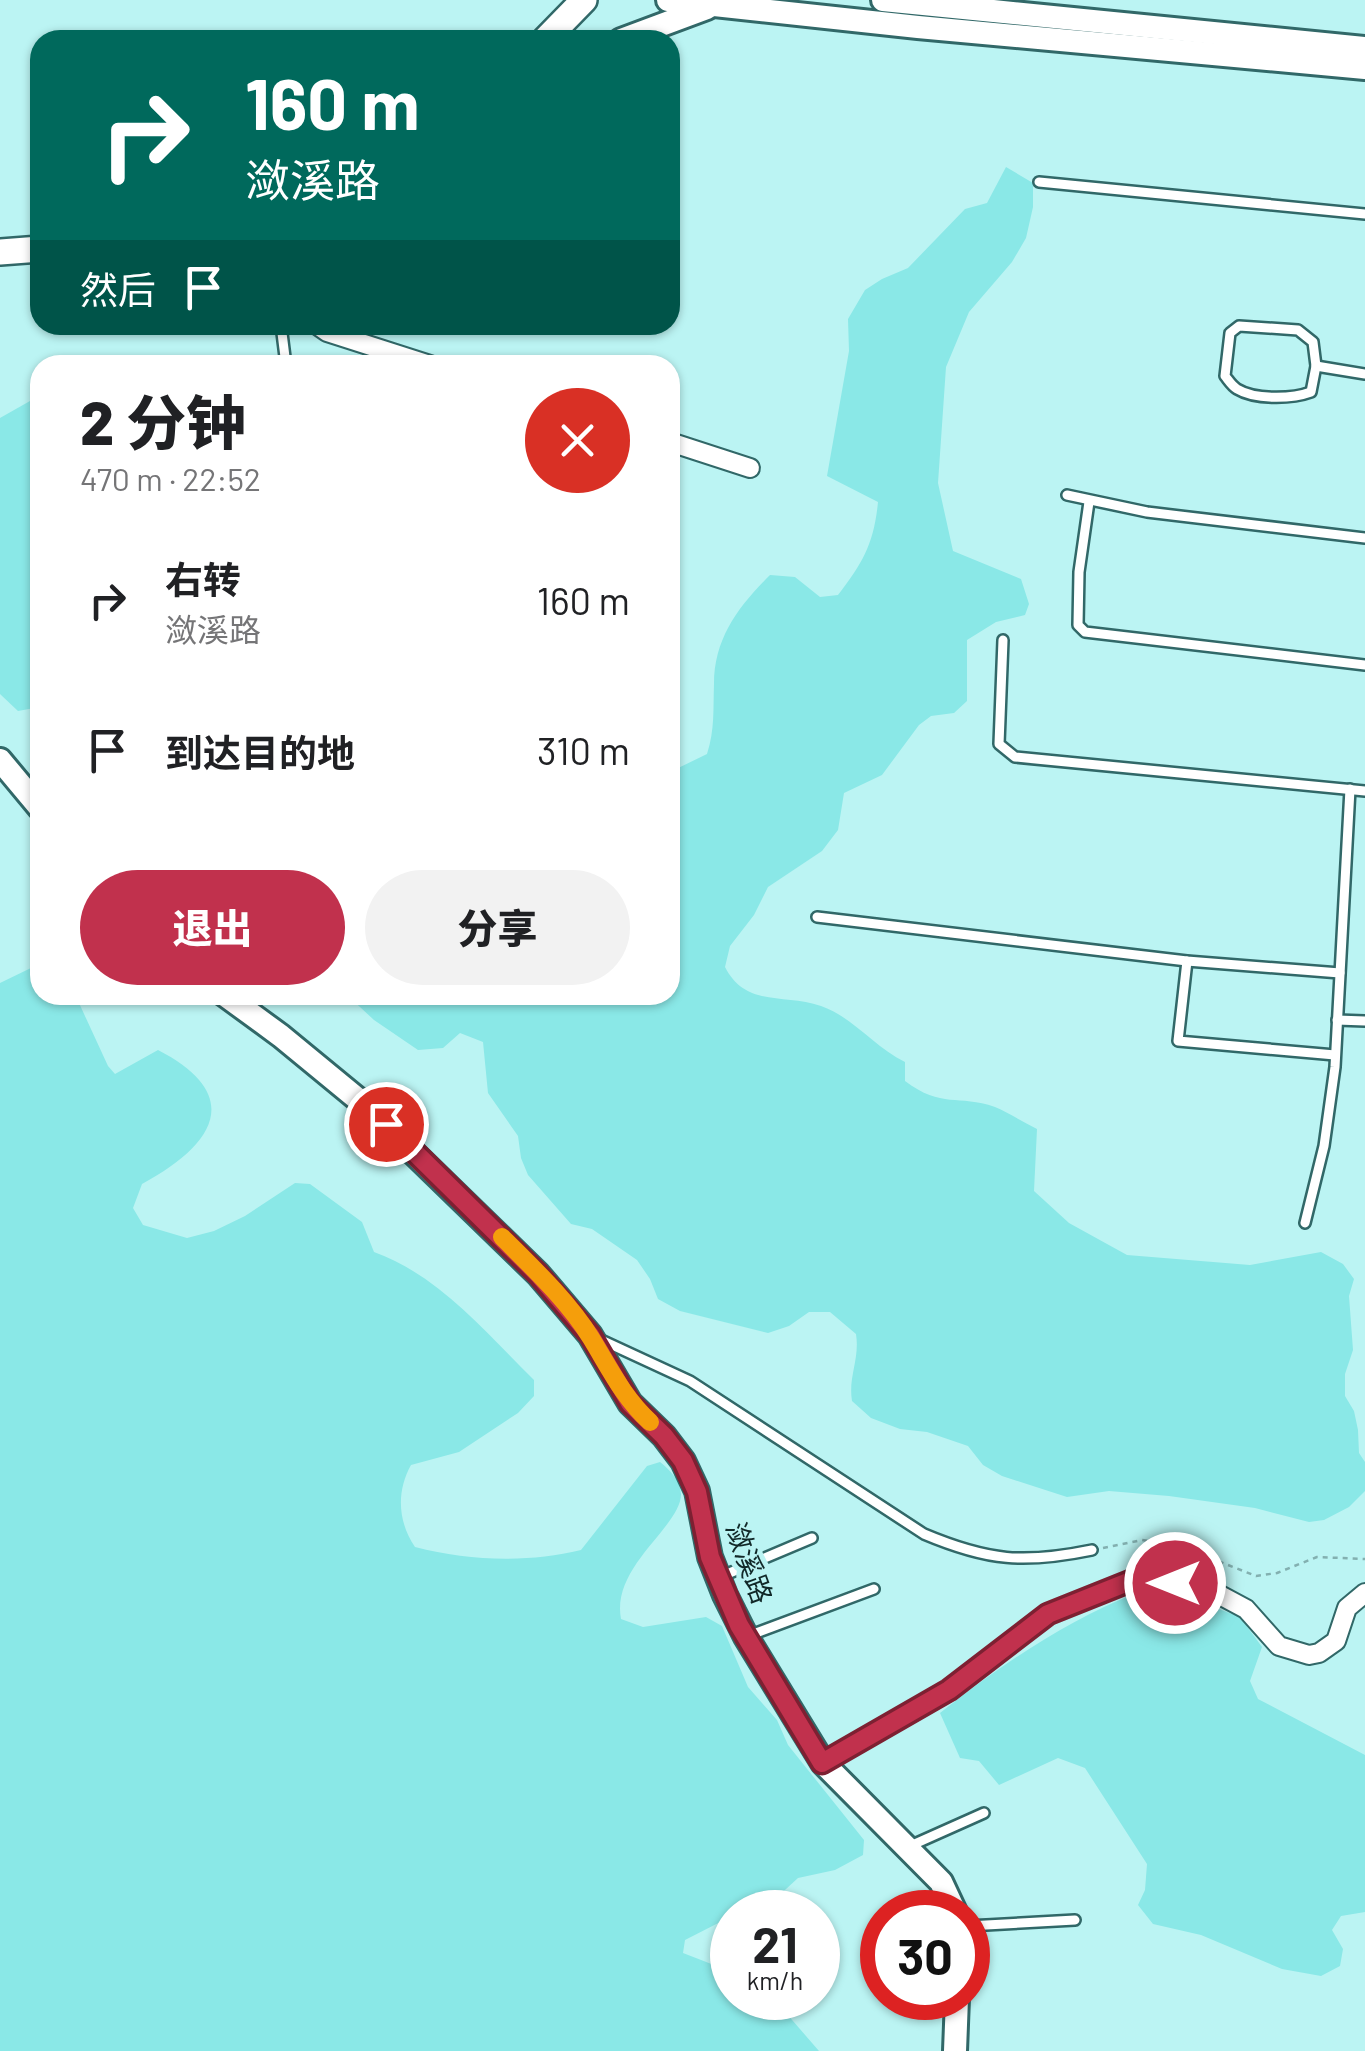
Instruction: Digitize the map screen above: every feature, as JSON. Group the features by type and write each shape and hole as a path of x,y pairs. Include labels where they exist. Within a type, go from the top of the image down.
{"main road":[{"path":"554,30 584,0"},
{"path":"0,252 30,250"}],"street":[{"path":"668,0 1365,68"},
{"path":"882,0 961,3 1365,48"},
{"path":"646,30 721,5"},
{"path":"336,335 399,355"},
{"path":"680,445 750,468"},
{"path":"0,760 30,796"},
{"name":"潋溪路","path":"238,1005 360,1100 538,1274 590,1335 630,1403 683,1461 697,1492 710,1557 746,1637 822,1763 941,1882 944,1890"},
{"path":"822,1763 949,1690 1048,1614 1133,1580 1175,1583 1218,1594 1246,1608 1279,1646 1309,1654 1320,1653 1336,1641 1346,1608 1365,1594"},
{"path":"956,2051 957,2020"}],"lane":[{"path":"1039,182 1365,214"},
{"path":"1239,326 1298,330 1313,342 1316,366 1311,392 1302,396 1262,396 1237,389 1225,376 1230,333 1239,326"},
{"path":"1316,366 1365,374"},
{"path":"1067,494 1147,512 1365,538"},
{"path":"1089,502 1078,572 1078,625 1085,632 1365,665"},
{"path":"1003,640 999,744 1016,757 1365,791"},
{"path":"1306,1222 1324,1146 1335,1055 1350,789"},
{"path":"817,916 1186,962 1340,973"},
{"path":"1186,962 1178,1041 1335,1055"},
{"path":"1337,1020 1365,1021"},
{"path":"590,1335 690,1381 937,1539 963,1550 1007,1559 1045,1560 1092,1550"},
{"path":"720,1577 812,1538"},
{"path":"746,1637 874,1589"},
{"path":"907,1848 984,1813"},
{"path":"990,1925 1075,1920"}],"path":[{"path":"1092,1550 1142,1540 1177,1545 1256,1576 1278,1573 1317,1556 1365,1559"}],"shaded area":[{"path":"1006,167 1033,183 1033,207 1026,238 1012,262 969,312 946,367 938,483 953,551 1021,579 1029,604 1025,615 996,622 967,640 967,701 954,713 931,716 919,725 882,775 844,793 838,830 822,851 768,887 754,915 730,946 725,967 744,989 755,994 807,1002 843,1017 905,1062 905,1081 918,1090 940,1098 995,1107 1037,1129 1034,1191 1069,1223 1127,1255 1250,1265 1321,1252 1343,1264 1354,1279 1349,1296 1353,1350 1345,1374 1345,1396 1354,1411 1359,1453 1365,1462 1365,1491 1349,1507 1324,1520 1309,1522 1255,1508 1169,1496 1109,1491 1067,1497 1002,1476 983,1465 968,1446 871,1418 852,1401 856,1334 830,1312 809,1312 789,1326 768,1333 680,1311 658,1299 637,1260 592,1229 571,1224 528,1175 518,1136 488,1093 483,1042 460,1033 443,1048 418,1050 358,1005 680,1005 680,767 707,754 718,652 730,624 770,575 795,577 820,597 838,595 861,562 874,529 878,502 827,476 849,351 848,319 865,290 908,268 965,209 987,203"},
{"path":"30,401 30,709 18,711 0,694 0,418"},
{"path":"30,968 30,1005 80,1005 115,1074 158,1050 186,1067 203,1085 211,1103 210,1120 202,1137 187,1154 142,1184 133,1208 143,1225 187,1238 214,1231 245,1216 295,1183 310,1184 362,1222 374,1252 398,1262 441,1290 534,1380 534,1396 518,1413 459,1452 411,1465 401,1507 415,1547 498,1559 581,1550 647,1466 660,1462 679,1484 678,1507 626,1582 621,1619 643,1627 706,1617 722,1626 748,1687 777,1720 788,1745 864,1840 863,1855 835,1870 798,1878 785,1890 710,1890 710,1927 685,1940 683,1953 710,1963 710,2020 792,2020 819,2051 0,2051 0,983"},
{"path":"1136,1593 1203,1603 1240,1617 1262,1647 1250,1681 1258,1699 1365,1755 1365,1912 1341,1916 1332,1930 1343,1949 1340,1966 1321,1976 1282,1969 1201,1935 1153,1924 1138,1905 1145,1890 1147,1864 1085,1768 1058,1758 999,1785 979,1761 960,1758 940,1713 1034,1646"}],"slow traffic":[{"path":"502,1237 590,1335 614,1381 650,1422"}],"route":[{"path":"386,1124 538,1274 590,1335 630,1403 683,1461 697,1492 710,1557 725,1595 822,1763 949,1690 1048,1614 1133,1580 1175,1583"}]}
